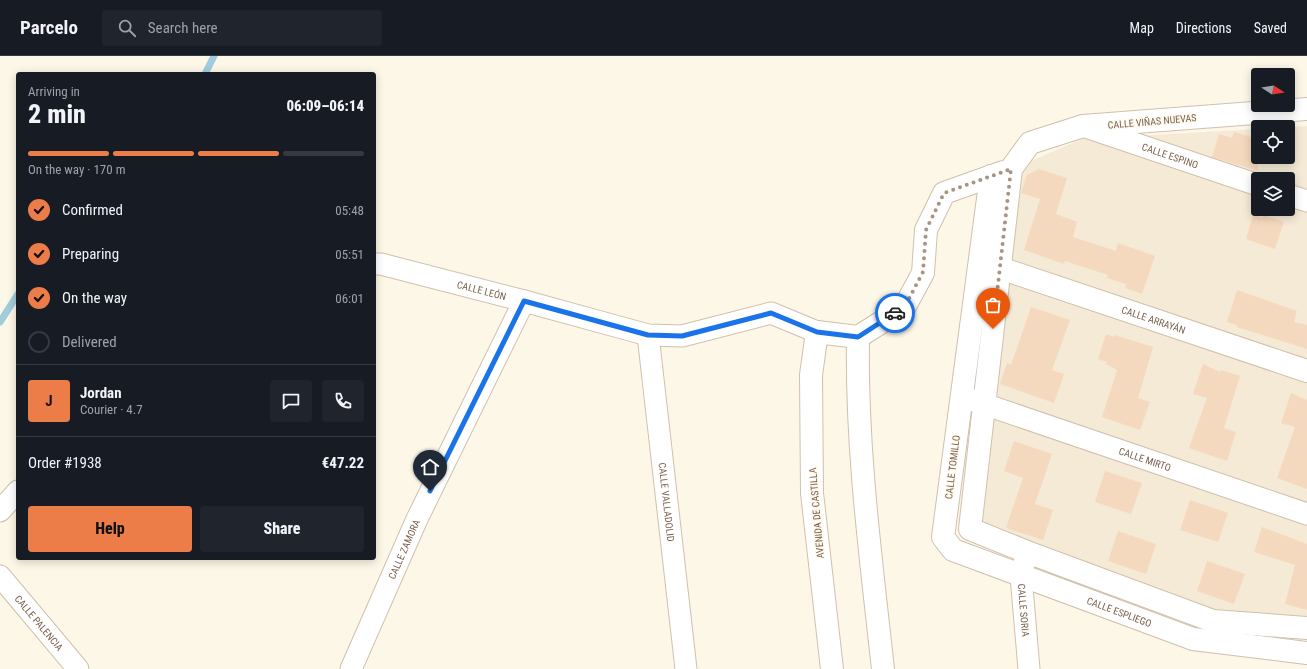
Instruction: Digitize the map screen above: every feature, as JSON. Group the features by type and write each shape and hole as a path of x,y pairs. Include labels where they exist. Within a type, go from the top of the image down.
{"street":[{"name":"CALLE VIÑAS NUEVAS","path":"1011,169 1030,143 1083,126 1307,109"},
{"name":"CALLE ESPINO","path":"1083,126 1251,183"},
{"path":"883,669 863,491 857,377 858,337 904,308 923,272 926,230 944,193 1011,169"},
{"name":"CALLE TOMILLO","path":"943,537 962,396 1011,169"},
{"name":"CALLE TOMILLO","path":"991,176 990,265 984,404 970,529 1027,552"},
{"path":"1295,197 1307,201"},
{"name":"CALLE LEÓN","path":"376,264 381,264 524,301 648,335 682,336 771,313 817,332 858,337"},
{"name":"CALLE ARRAYÁN","path":"990,265 1307,371"},
{"name":"CALLE ZAMORA","path":"351,669 417,519 524,301"},
{"name":"AVENIDA DE CASTILLA","path":"817,332 811,375 812,493 832,669"},
{"name":"CALLE VALLADOLID","path":"648,335 686,669"},
{"path":"962,396 984,404"},
{"name":"CALLE MIRTO","path":"984,404 1307,514"},
{"path":"0,511 16,492"},
{"name":"CALLE ESPLIEGO","path":"943,537 953,550 1193,639 1307,653"},
{"path":"1027,552 1213,621 1307,628"},
{"name":"CALLE SORIA","path":"1027,552 1021,576 1029,669"},
{"name":"CALLE PALENCIA","path":"0,576 78,669"}],"shaded area":[{"path":"1307,126 1307,616 1206,611 977,523 1024,164 1082,139 1251,129 1251,164 1295,164 1295,127"}],"building":[{"path":"1234,132 1251,137 1251,164 1258,164 1258,171 1212,157 1219,134 1232,138"},
{"path":"1039,169 1067,178 1056,214 1077,222 1073,237 1116,251 1118,243 1155,256 1142,294 1125,288 1126,284 1107,278 1108,275 1065,261 1064,264 1024,250 1040,199 1021,193 1027,175"},
{"path":"1253,216 1263,218 1263,216 1266,216 1284,222 1275,249 1246,239"},
{"path":"1237,290 1297,311 1294,322 1307,325 1307,349 1237,327 1237,325 1227,322"},
{"path":"1031,307 1070,320 1052,370 1064,374 1054,403 1000,384 1007,363 1011,365"},
{"path":"1106,334 1114,337 1115,335 1153,347 1138,398 1150,402 1140,430 1102,417 1117,370 1106,364 1107,362 1098,359"},
{"path":"1203,364 1220,372 1221,370 1240,376 1224,428 1236,432 1227,461 1189,448 1207,398 1193,394"},
{"path":"1291,393 1307,400 1307,489 1277,478 1295,427 1281,423"},
{"path":"1014,441 1052,454 1035,504 1053,510 1043,540 1006,528 1023,478 1004,471"},
{"path":"1105,471 1142,483 1131,514 1095,502"},
{"path":"1190,500 1228,513 1218,542 1180,530"},
{"path":"1262,527 1307,544 1307,610 1285,604 1295,565 1254,552"},
{"path":"1118,531 1156,544 1146,574 1108,561"},
{"path":"1207,561 1245,574 1234,604 1197,591"}],"waterway":[{"path":"206,72 214,56"},
{"path":"0,322 16,297"}],"way so far":[{"path":"895,313 904,308 923,272 926,230 944,193 1011,169 993,329"}],"route":[{"path":"430,491 524,301 648,335 682,336 771,313 817,332 858,337 895,313"}]}
